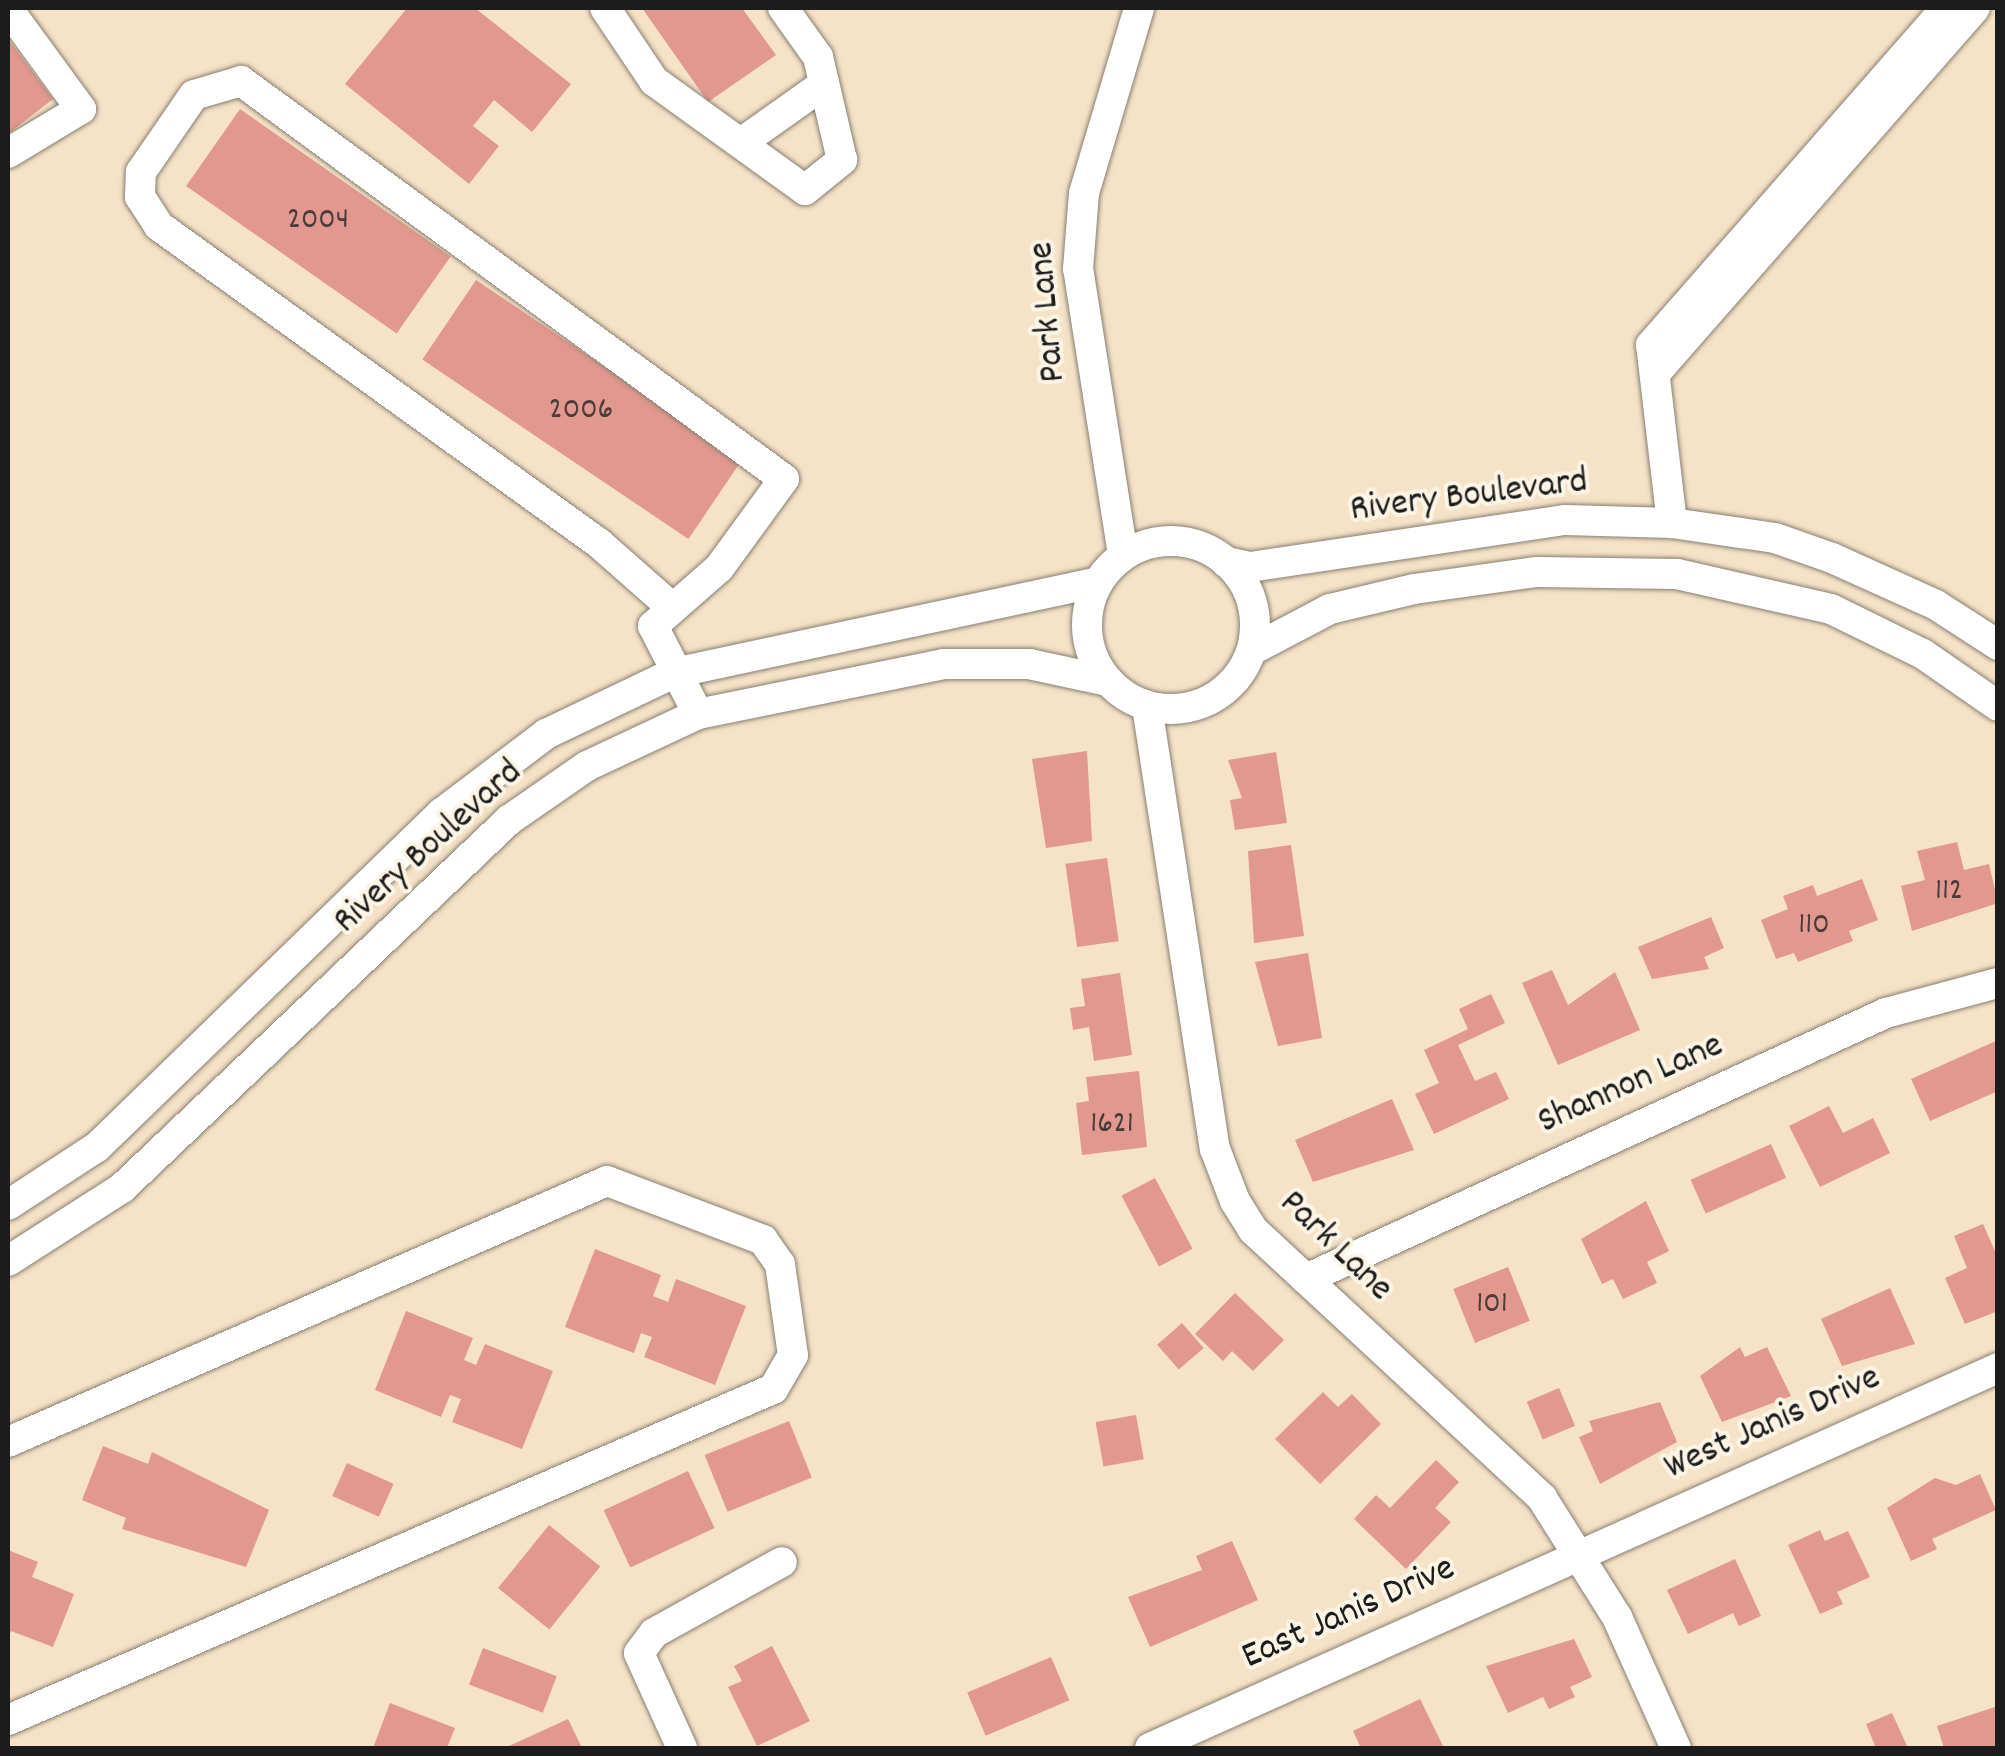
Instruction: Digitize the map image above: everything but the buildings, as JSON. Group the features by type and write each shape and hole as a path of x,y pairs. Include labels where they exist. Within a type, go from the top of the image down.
{"street":[{"path":"605,8 654,81 805,190 842,160 824,84 783,8"},
{"name":"Park Lane","path":"1122,556 1078,270 1084,193 1139,8"},
{"path":"1928,45 1946,8"},
{"path":"1672,523 1658,370 1651,345 1800,192 1928,45 1976,8"},
{"path":"8,9 81,109 8,152"},
{"path":"668,604 600,544 159,226 140,197 140,172 194,95 241,81 784,479 718,568 668,604 653,626 698,714"},
{"path":"740,143 824,84"},
{"name":"Rivery Boulevard","path":"1226,562 1250,568 1565,520 1672,523 1774,538 1832,558 1936,605 1998,645"},
{"path":"1254,648 1252,606 1226,562 1184,542 1122,556 1097,582 1086,625 1108,681 1147,706 1214,696 1254,648 1330,609 1414,588 1537,572 1677,574 1831,608 1923,654 1998,706"},
{"name":"Rivery Boulevard","path":"8,1205 97,1146 392,864 546,734 674,673 1097,582"},
{"name":"Rivery Boulevard","path":"8,1261 122,1188 198,1120 509,820 587,766 698,714 944,664 1029,664 1108,681"},
{"name":"Park Lane","path":"1147,706 1215,1149 1253,1230 1542,1498 1582,1554 1676,1748"},
{"path":"392,864 429,899"},
{"name":"Shannon Lane","path":"1306,1279 1886,1013 1998,983"},
{"path":"163,1086 198,1120"},
{"path":"8,1442 607,1181 763,1240 780,1264 792,1355 773,1389 8,1720"},
{"name":"West Janis Drive","path":"1582,1554 1998,1368"},
{"name":"East Janis Drive","path":"1150,1748 1582,1554"},
{"path":"682,1748 639,1653 654,1633 782,1562"}]}
